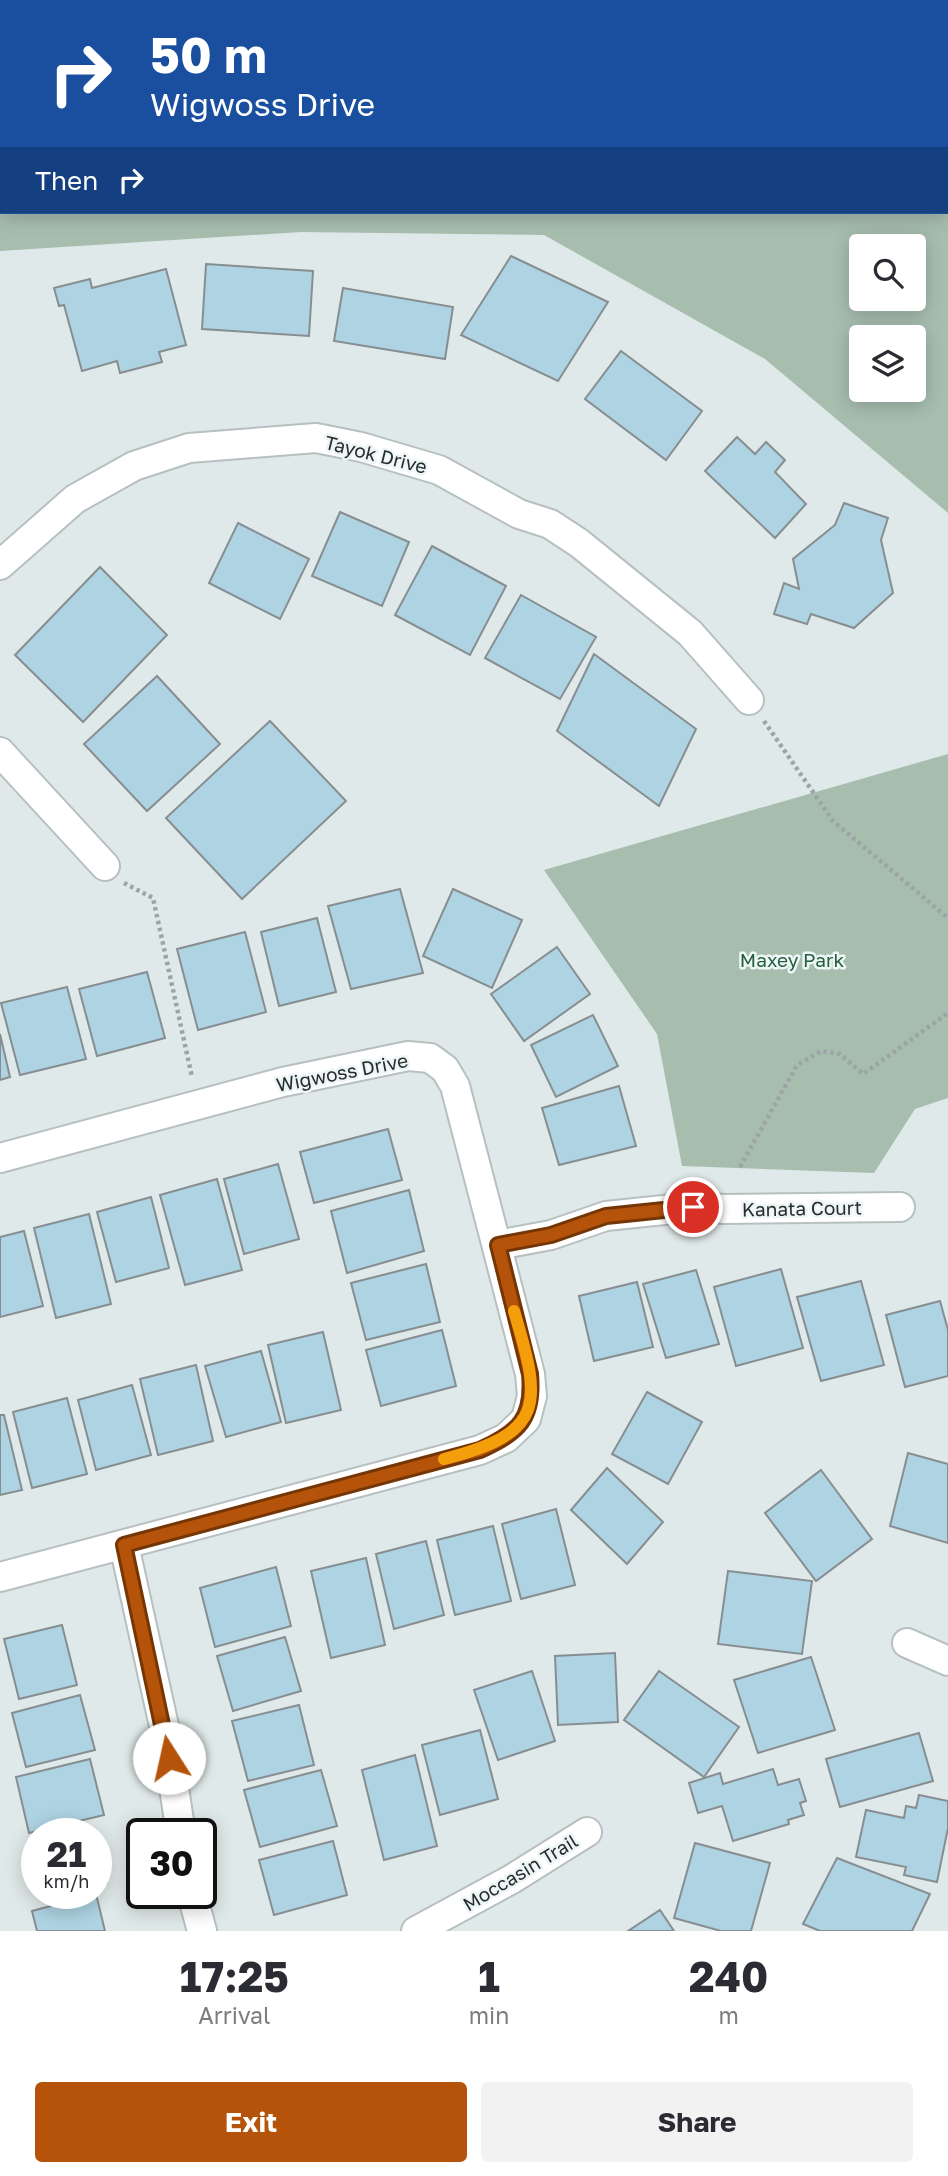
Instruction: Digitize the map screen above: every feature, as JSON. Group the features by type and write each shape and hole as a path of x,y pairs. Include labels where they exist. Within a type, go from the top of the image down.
{"street":[{"name":"Tayok Drive","path":"0,565 75,499 134,466 189,448 316,438 362,447 439,470 519,514 550,524 579,543 690,633 749,700"},
{"path":"0,752 105,866"},
{"name":"Wigwoss Drive","path":"0,1158 283,1082 395,1059 430,1058 445,1069 455,1086 524,1348 532,1396 526,1419 506,1438 480,1450 0,1577"},
{"name":"Kanata Court","path":"498,1245 551,1235 606,1216 693,1207 901,1207"},
{"path":"124,1545 166,1735 179,1818"},
{"path":"907,1643 948,1661"},
{"name":"Moccasin Trail","path":"416,1931 512,1879 587,1832"},
{"path":"196,1909 202,1931"}],"path":[{"path":"749,700 833,821 948,918"},
{"path":"105,866 121,881 153,898 198,1105"},
{"path":"740,1167 797,1065 821,1051 841,1054 863,1074 948,1013"}],"green space":[{"path":"0,214 948,214 948,513 765,359 544,235 301,232 0,251"},
{"name":"Maxey Park","path":"948,754 948,1098 915,1109 874,1173 682,1166 657,1034 544,870"}],"building":[{"path":"511,256 608,302 558,381 461,335"},
{"path":"206,264 313,271 309,336 202,329"},
{"path":"166,269 186,345 159,352 162,362 120,373 117,361 82,371 64,305 59,306 54,288 90,279 92,288"},
{"path":"343,288 453,307 445,359 334,341"},
{"path":"621,351 702,411 666,460 585,399"},
{"path":"737,437 755,454 766,442 785,460 775,472 806,504 775,538 705,471"},
{"path":"844,503 888,518 881,540 893,593 854,628 811,614 807,624 774,614 784,583 799,589 793,559 835,525"},
{"path":"340,512 409,542 382,606 312,576"},
{"path":"238,523 309,559 280,619 209,583"},
{"path":"432,546 506,586 470,655 395,615"},
{"path":"100,567 167,635 83,722 15,655"},
{"path":"521,595 596,637 560,699 485,658"},
{"path":"594,654 696,729 659,806 557,731"},
{"path":"157,676 220,744 147,811 84,744"},
{"path":"270,721 346,801 242,899 166,818"},
{"path":"400,889 423,973 351,989 328,906"},
{"path":"453,889 522,920 492,988 423,956"},
{"path":"317,918 336,992 279,1006 261,932"},
{"path":"245,932 266,1012 198,1030 177,949"},
{"path":"557,947 590,994 524,1041 491,994"},
{"path":"147,972 165,1038 97,1056 79,989"},
{"path":"67,987 86,1059 20,1075 1,1003"},
{"path":"593,1015 618,1066 556,1097 531,1045"},
{"path":"0,1034 10,1077 0,1080"},
{"path":"619,1086 636,1146 559,1165 542,1108"},
{"path":"388,1129 402,1180 314,1203 300,1152"},
{"path":"278,1164 299,1239 244,1254 224,1179"},
{"path":"217,1179 242,1270 185,1285 160,1195"},
{"path":"409,1190 424,1251 347,1273 331,1211"},
{"path":"151,1197 169,1268 116,1282 97,1212"},
{"path":"89,1214 111,1304 56,1318 34,1228"},
{"path":"24,1231 43,1306 0,1317 0,1237"},
{"path":"426,1264 440,1322 366,1340 351,1283"},
{"path":"781,1269 803,1348 736,1366 714,1287"},
{"path":"696,1270 719,1344 666,1358 643,1284"},
{"path":"861,1281 884,1365 821,1381 797,1297"},
{"path":"637,1282 653,1347 594,1361 579,1296"},
{"path":"940,1301 948,1330 948,1376 905,1387 886,1315"},
{"path":"442,1330 456,1386 381,1406 366,1350"},
{"path":"323,1332 341,1410 286,1423 268,1345"},
{"path":"261,1351 281,1422 226,1437 205,1366"},
{"path":"196,1365 213,1441 158,1455 140,1379"},
{"path":"132,1385 151,1455 96,1470 78,1400"},
{"path":"647,1392 702,1422 668,1484 612,1454"},
{"path":"67,1398 87,1474 32,1488 13,1412"},
{"path":"0,1415 4,1415 22,1490 0,1495"},
{"path":"908,1453 948,1464 948,1543 890,1526"},
{"path":"607,1468 663,1522 627,1564 571,1510"},
{"path":"821,1470 872,1539 816,1581 765,1513"},
{"path":"556,1509 575,1585 521,1599 502,1524"},
{"path":"493,1526 511,1601 455,1615 437,1540"},
{"path":"426,1541 444,1615 394,1629 376,1554"},
{"path":"366,1558 385,1645 331,1658 311,1571"},
{"path":"276,1567 291,1626 215,1647 200,1588"},
{"path":"728,1571 812,1581 802,1654 718,1644"},
{"path":"62,1625 77,1685 19,1699 4,1639"},
{"path":"285,1637 301,1691 233,1711 217,1656"},
{"path":"615,1653 618,1722 558,1725 555,1656"},
{"path":"811,1657 835,1730 758,1753 734,1680"},
{"path":"532,1671 555,1741 498,1760 474,1690"},
{"path":"659,1671 739,1727 704,1777 624,1720"},
{"path":"80,1695 95,1750 26,1767 12,1713"},
{"path":"299,1705 314,1765 248,1781 232,1721"},
{"path":"480,1730 498,1799 440,1815 422,1745"},
{"path":"919,1733 933,1781 840,1807 826,1759"},
{"path":"415,1755 437,1846 384,1860 362,1770"},
{"path":"90,1759 104,1815 92,1818 26,1818 16,1777"},
{"path":"773,1769 778,1785 799,1779 806,1801 800,1803 804,1815 788,1820 789,1824 733,1841 722,1806 698,1813 689,1783 720,1773 723,1784"},
{"path":"321,1770 337,1826 260,1847 244,1790"},
{"path":"919,1795 948,1801 948,1828 937,1882 904,1875 906,1867 856,1857 866,1810 904,1818 906,1806 916,1808"},
{"path":"333,1841 347,1895 274,1915 259,1860"},
{"path":"695,1843 770,1863 751,1931 721,1931 674,1918"},
{"path":"837,1858 930,1894 912,1931 820,1931 803,1924"},
{"path":"100,1909 105,1931 37,1931 32,1911"},
{"path":"660,1910 674,1931 628,1931"}],"slow traffic":[{"path":"444,1459 480,1450 506,1438 526,1419 532,1396 530,1374 514,1311"}],"route":[{"path":"169,1758 124,1545 480,1450 506,1438 526,1419 532,1396 530,1374 498,1245 551,1235 606,1216 693,1207"}]}
